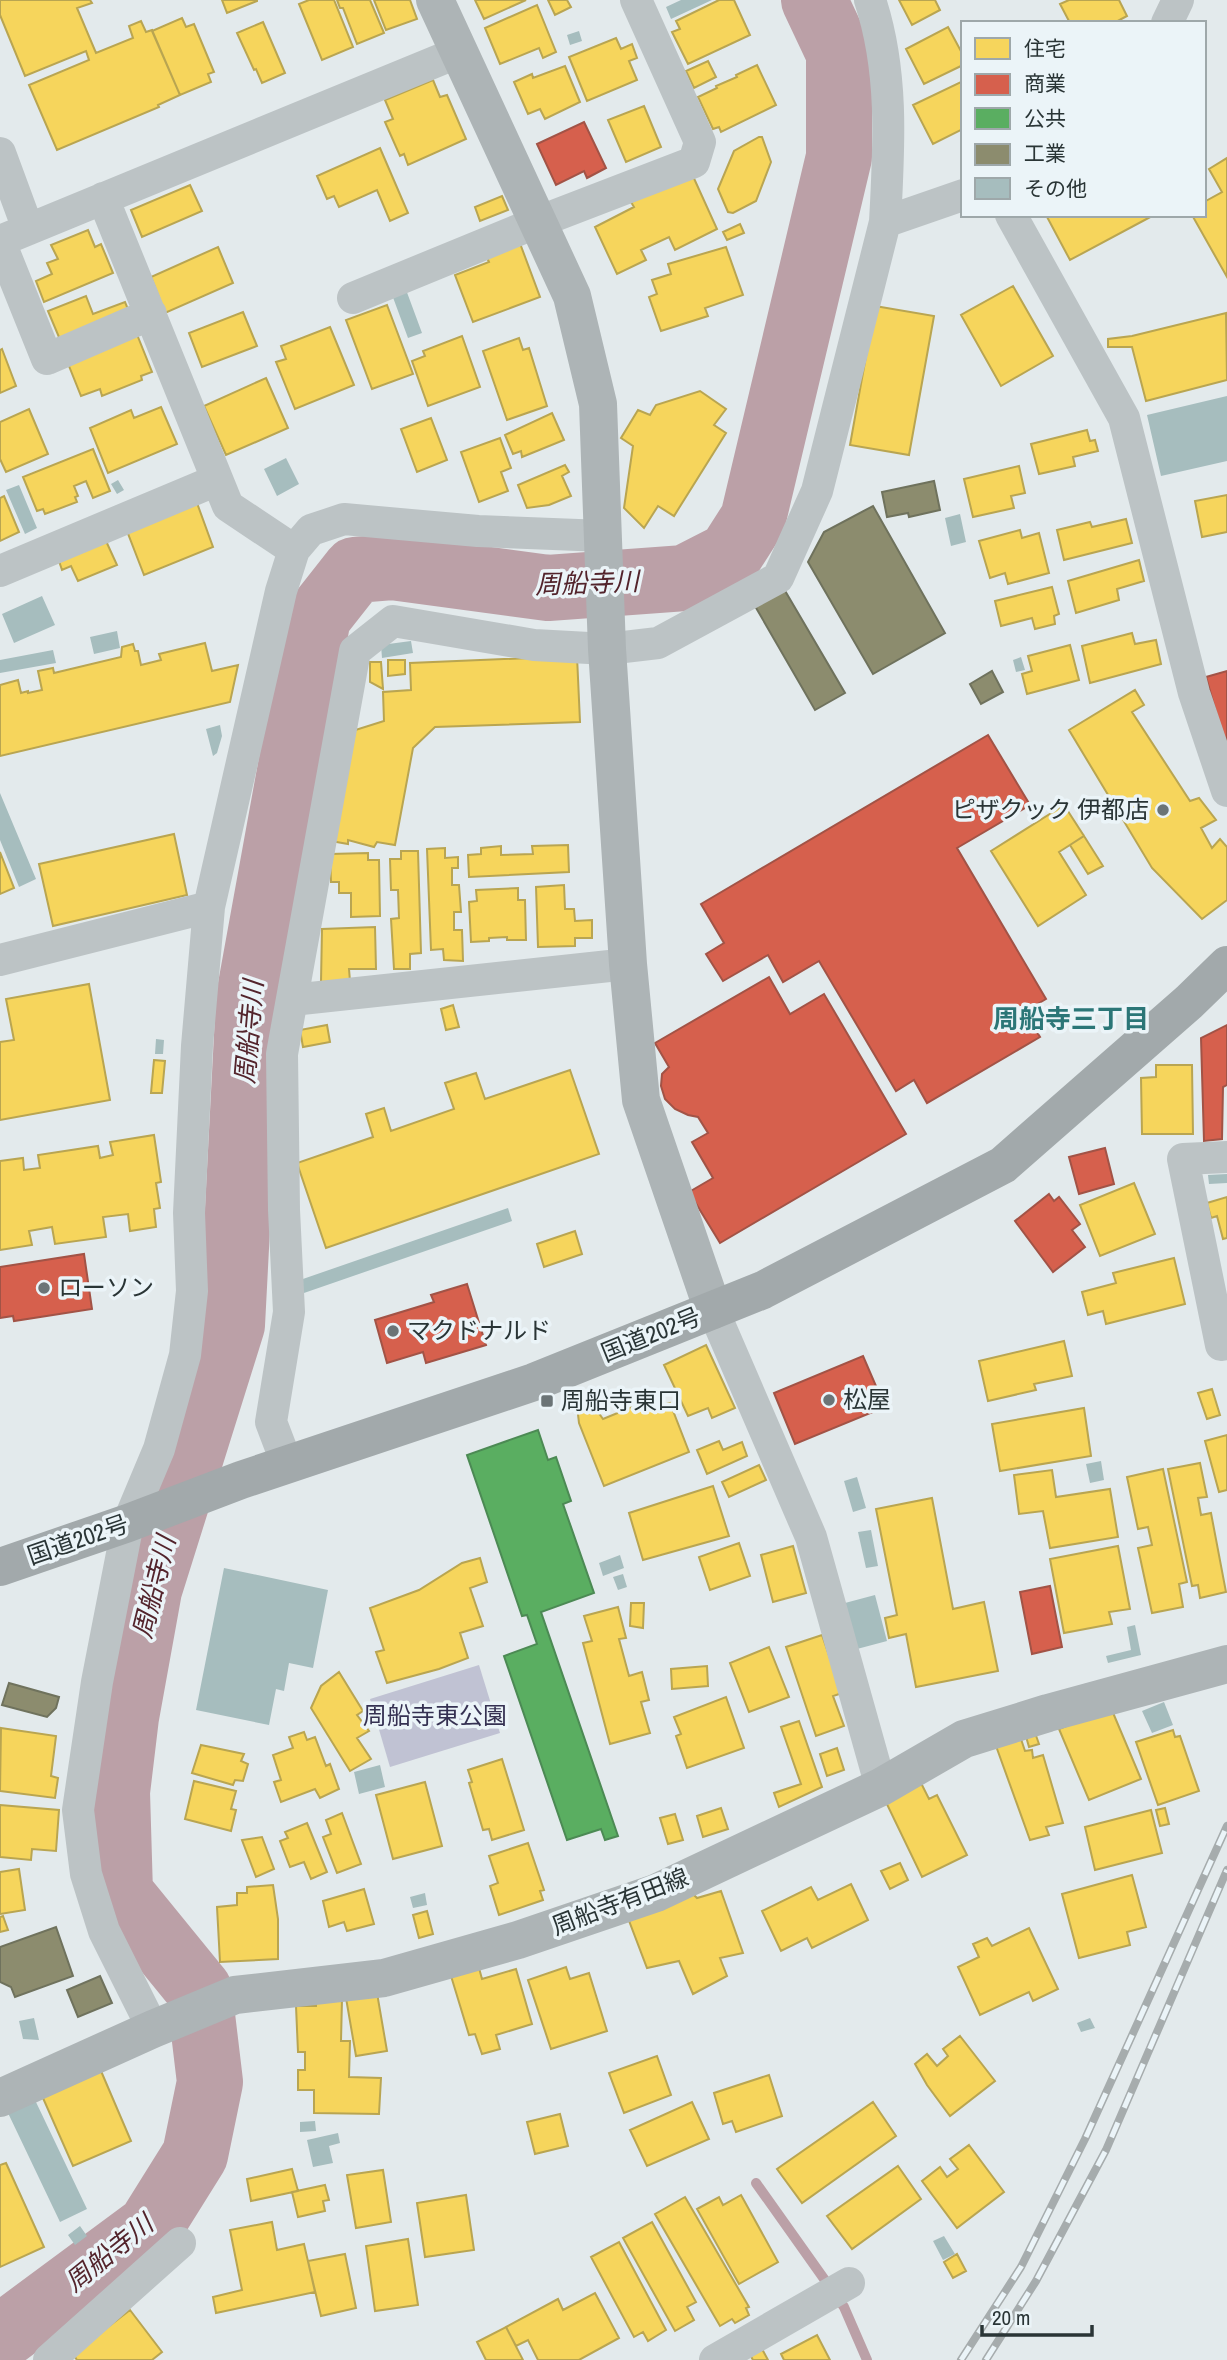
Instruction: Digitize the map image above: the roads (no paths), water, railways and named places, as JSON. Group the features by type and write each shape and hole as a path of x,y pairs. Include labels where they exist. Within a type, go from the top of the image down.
{"highway":[{"name":"国道202号","path":"0,1567 287,1464 534,1382 763,1290 1003,1165 1189,1002 1227,965"}],"street":[{"path":"435,0 572,296 598,404 607,649 628,964 641,1100 713,1310 811,1537 881,1787"},
{"path":"353,298 694,162 701,142 636,0"},
{"path":"287,1464 271,1422 289,1312 284,1210 282,1054 355,651 393,621 534,645 607,649 658,643 778,578 817,491 885,222 890,138 887,89 885,64 870,0"},
{"path":"1168,21 1178,0"},
{"path":"9,237 459,52"},
{"path":"0,153 9,237 47,359 151,314"},
{"path":"885,222 961,196"},
{"path":"103,198 228,506 294,550"},
{"path":"1012,217 1124,418 1194,693 1227,792"},
{"path":"0,571 217,480"},
{"path":"153,2029 104,1931 86,1874 78,1810 97,1682 144,1517 159,1449 185,1355 192,1291 189,1213 197,1046 209,907 281,591 294,550 311,530 344,519 478,531 604,536"},
{"path":"0,960 209,907"},
{"path":"292,1000 628,964"},
{"path":"1227,1157 1183,1159 1221,1345 1227,1344"},
{"name":"周船寺有田線","path":"0,2098 235,1995 384,1978 518,1940 656,1892 881,1787 964,1739 1227,1664"},
{"path":"49,2360 180,2243"},
{"path":"715,2360 837,2289"}],"waterway":[{"name":"周船寺川","path":"0,2338 150,2227 195,2155 210,2082 199,1990 120,1893 117,1792 126,1717 149,1590 232,1325 249,997 318,617 355,570 392,567 548,588 685,578 730,555 753,519 839,157 839,53 814,0"},
{"path":"756,2183 844,2307 867,2360"}],"railway":[{"path":"961,2360 1021,2267 1085,2139 1227,1826"},
{"path":"986,2360 1036,2281 1106,2150 1227,1870"}],"place":[{"name":"ピザクック 伊都店","path":"1163,810"},
{"name":"ローソン","path":"44,1288"},
{"name":"マクドナルド","path":"393,1331"},
{"name":"松屋","path":"829,1400"},
{"name":"周船寺東口","path":"547,1401"}],"district":[{"name":"周船寺三丁目","path":"1071,1019"}],"park label":[{"name":"周船寺東公園","path":"435,1716"}]}
